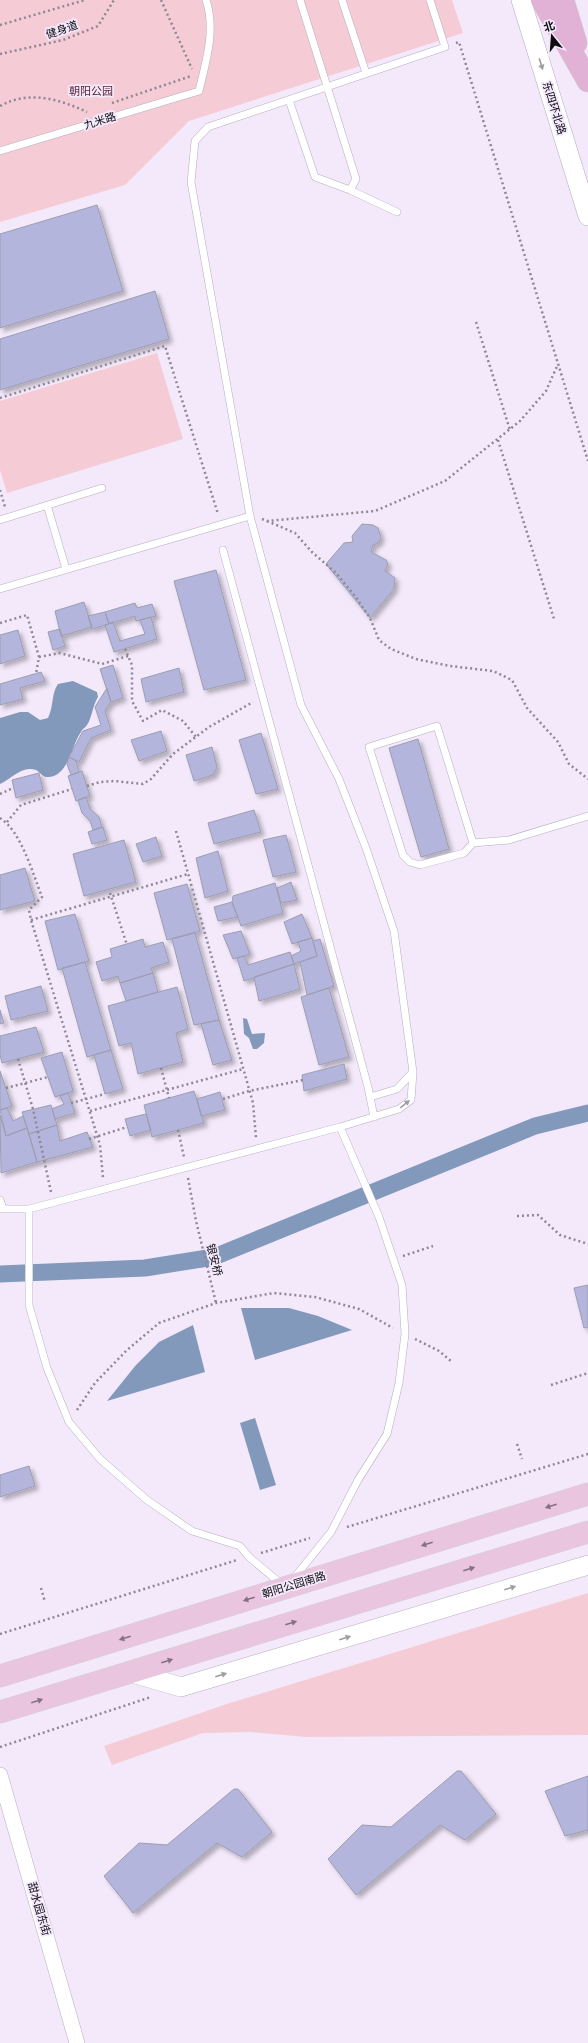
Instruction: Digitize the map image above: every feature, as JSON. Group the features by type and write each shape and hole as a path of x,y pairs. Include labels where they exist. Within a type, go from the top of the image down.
{"highway":[{"path":"542,0 588,81"},
{"path":"563,0 588,81"}],"main road":[{"name":"朝阳公园南路","path":"0,1676 588,1494"},
{"path":"0,1712 588,1532"}],"street":[{"name":"东四环北路","path":"521,0 588,216"},
{"path":"129,1672 181,1687 588,1565"},
{"name":"甜水园东街","path":"0,1775 78,2043"}],"lane":[{"name":"九米路","path":"0,151 199,91 211,35 210,10 206,0"},
{"path":"300,0 356,179 350,190"},
{"path":"342,0 366,74"},
{"path":"0,1200 1,1209 29,1209 374,1117 399,1109 411,1100 413,1072 394,931 366,848 339,779 301,705 250,516 191,182 195,141 208,127 445,46 430,0"},
{"path":"289,100 315,177 350,190 397,212"},
{"path":"0,520 102,488"},
{"path":"47,505 66,569"},
{"path":"0,589 250,516"},
{"path":"223,550 370,1097 374,1117"},
{"path":"473,843 437,726 369,747 404,854 410,862 420,865 464,853 473,843 509,840 588,816"},
{"path":"370,1097 397,1089 413,1072"},
{"path":"29,1209 29,1305 47,1368 69,1422 100,1459 147,1500 192,1531 240,1546 249,1557 286,1588 331,1532 358,1480 387,1434 399,1383 405,1334 402,1286 379,1217 340,1126"}],"path":[{"path":"0,25 85,0"},
{"name":"健身道","path":"0,54 63,40 98,26 114,0"},
{"path":"161,0 195,74"},
{"path":"445,46 459,42 588,461"},
{"path":"0,106 28,96 66,102 104,120"},
{"path":"476,322 510,430"},
{"path":"0,398 165,346 221,524"},
{"path":"267,521 375,512 445,481 510,430 546,391 558,364"},
{"path":"498,440 554,619"},
{"path":"0,490 9,517"},
{"path":"250,516 267,521 295,533 312,552 336,573 355,596 370,618 379,640 391,649 416,659 450,666 493,671 512,680 527,708 558,742 569,764 588,779"},
{"path":"0,623 27,615 39,657 36,674"},
{"path":"59,648 60,653"},
{"path":"125,649 132,665 132,700 144,721 162,710 183,721 196,737"},
{"path":"39,657 60,653 102,664 128,656"},
{"path":"87,786 100,782 115,781 143,784 151,778 173,754 196,737 224,717 263,697"},
{"path":"0,794 13,788"},
{"path":"7,822 21,805 72,789"},
{"path":"0,818 7,822 22,848 42,897 29,910 31,920 97,1136 104,1189"},
{"path":"176,831 249,1090 257,1148"},
{"path":"31,920 188,874"},
{"path":"110,893 127,945"},
{"path":"18,1059 33,1109 53,1202"},
{"path":"161,1068 169,1098"},
{"path":"90,1111 243,1069"},
{"path":"6,1088 48,1077"},
{"path":"222,1099 249,1090 303,1080"},
{"path":"72,1103 105,1094"},
{"path":"89,1139 127,1127"},
{"path":"518,1216 538,1215 560,1235 588,1244"},
{"name":"银安桥","path":"196,1221 216,1303"},
{"path":"393,1259 433,1246"},
{"path":"69,1422 95,1383 126,1351 159,1323 216,1303 274,1293 315,1297 359,1309 439,1351 452,1362"},
{"path":"551,1385 588,1373"},
{"path":"518,1444 522,1459"},
{"path":"0,1634 588,1454"},
{"path":"40,1588 45,1602"},
{"path":"0,1747 181,1687"}],"green space":[{"name":"朝阳公园","path":"0,0 452,0 463,33 189,121 125,185 0,222"},
{"path":"157,353 183,439 7,493 0,470 0,401"},
{"path":"588,1593 588,1735 306,1737 251,1732 203,1733 112,1765 104,1746 227,1704"}],"water":[{"path":"73,681 97,692 98,697 89,722 82,730 65,766 56,775 49,777 43,776 36,770 26,769 0,784 0,718 20,712 28,712 40,720 48,718 54,692 58,684"},
{"path":"243,1018 247,1019 252,1034 265,1033 264,1043 257,1049 253,1049 249,1038 244,1034"},
{"path":"241,1308 289,1308 318,1316 352,1330 255,1360"},
{"path":"193,1325 205,1372 107,1401 136,1365 159,1342"},
{"path":"255,1418 276,1485 260,1490 240,1423"}],"building":[{"path":"97,205 123,291 0,328 0,234"},
{"path":"155,291 169,339 0,390 0,339"},
{"path":"362,524 373,525 378,528 381,538 378,543 373,545 371,552 386,560 388,564 385,571 395,578 394,589 370,618 326,564 344,543 353,542 352,536"},
{"path":"216,570 246,680 204,690 174,581"},
{"path":"84,602 92,627 61,636 55,611"},
{"path":"135,603 137,608 152,604 156,616 136,621 135,616 109,624 105,612"},
{"path":"105,612 109,624 92,629 88,616"},
{"path":"151,617 157,639 114,652 105,625 113,622 120,641 145,634 140,620"},
{"path":"60,629 65,646 53,650 48,632"},
{"path":"18,630 25,656 0,664 0,635"},
{"path":"113,665 123,698 111,702 100,669"},
{"path":"179,668 184,692 146,702 141,679"},
{"path":"41,672 45,681 20,688 23,699 0,705 0,684"},
{"path":"107,688 111,702 105,710 111,730 91,738 79,762 69,757 83,731 101,725 95,707"},
{"path":"161,731 167,751 139,761 131,740"},
{"path":"261,733 278,789 256,794 239,740"},
{"path":"418,739 449,849 421,857 389,748"},
{"path":"212,747 217,767 213,775 194,781 186,755"},
{"path":"69,757 76,761 79,772 71,775 67,764"},
{"path":"82,771 90,796 76,801 68,776"},
{"path":"39,773 43,790 16,798 12,780"},
{"path":"86,797 90,809 99,817 102,827 93,830 90,821 82,813 78,800"},
{"path":"254,810 261,832 214,844 208,823"},
{"path":"103,827 107,840 92,844 88,832"},
{"path":"286,835 296,872 273,877 263,840"},
{"path":"156,837 162,856 143,862 136,844"},
{"path":"124,840 136,882 84,896 73,854"},
{"path":"218,851 228,891 205,898 196,858"},
{"path":"25,868 35,901 0,910 0,875"},
{"path":"291,882 297,900 281,903 277,888"},
{"path":"275,883 283,913 241,926 232,902 233,896"},
{"path":"187,884 200,931 167,940 154,893"},
{"path":"232,902 238,917 218,921 214,907"},
{"path":"75,914 89,961 58,970 45,921"},
{"path":"302,914 312,938 292,944 284,922"},
{"path":"241,931 250,954 233,959 223,935"},
{"path":"195,933 219,1020 194,1025 172,939"},
{"path":"312,938 317,956 294,964 291,956 301,951 298,942"},
{"path":"143,939 145,947 163,942 169,962 151,968 153,973 120,983 118,976 102,981 96,962 112,957 110,949"},
{"path":"320,939 334,986 307,995 300,962 317,956 313,941"},
{"path":"290,952 294,964 244,981 237,958 244,956 248,965"},
{"path":"85,962 111,1050 87,1057 62,968"},
{"path":"294,964 300,989 259,1001 254,977"},
{"path":"153,973 158,992 126,1001 120,983"},
{"path":"41,986 48,1011 11,1020 5,996"},
{"path":"177,987 188,1029 176,1033 183,1062 138,1074 131,1043 119,1046 108,1006"},
{"path":"329,988 349,1057 319,1065 301,997"},
{"path":"0,1010 4,1023 0,1024"},
{"path":"219,1020 232,1060 213,1065 201,1024"},
{"path":"36,1027 44,1052 2,1063 0,1055 0,1036"},
{"path":"111,1050 123,1089 105,1094 94,1055"},
{"path":"62,1052 73,1091 55,1097 41,1058"},
{"path":"344,1064 347,1079 304,1091 302,1075"},
{"path":"0,1071 12,1106 0,1110"},
{"path":"194,1091 204,1123 152,1137 144,1105"},
{"path":"220,1092 225,1110 201,1116 197,1099"},
{"path":"68,1093 75,1113 55,1119 52,1109 64,1104 60,1096"},
{"path":"51,1105 57,1125 29,1134 22,1112"},
{"path":"7,1108 13,1121 23,1116 27,1128 6,1136 0,1110"},
{"path":"146,1114 151,1130 130,1136 125,1119"},
{"path":"0,1115 6,1136 27,1128 37,1162 1,1173"},
{"path":"57,1125 60,1141 87,1132 93,1147 37,1162 29,1134"},
{"path":"588,1285 588,1327 584,1328 574,1288"},
{"path":"29,1466 35,1486 0,1497 0,1475"},
{"path":"457,1771 461,1771 496,1814 465,1840 440,1825 356,1895 328,1859 362,1825 391,1827"},
{"path":"588,1776 588,1830 565,1836 545,1791"},
{"path":"234,1789 238,1789 272,1832 242,1857 217,1843 133,1913 104,1876 139,1843 167,1845"}],"waterway":[{"path":"0,1274 145,1268 214,1257 535,1126 588,1113"}]}
